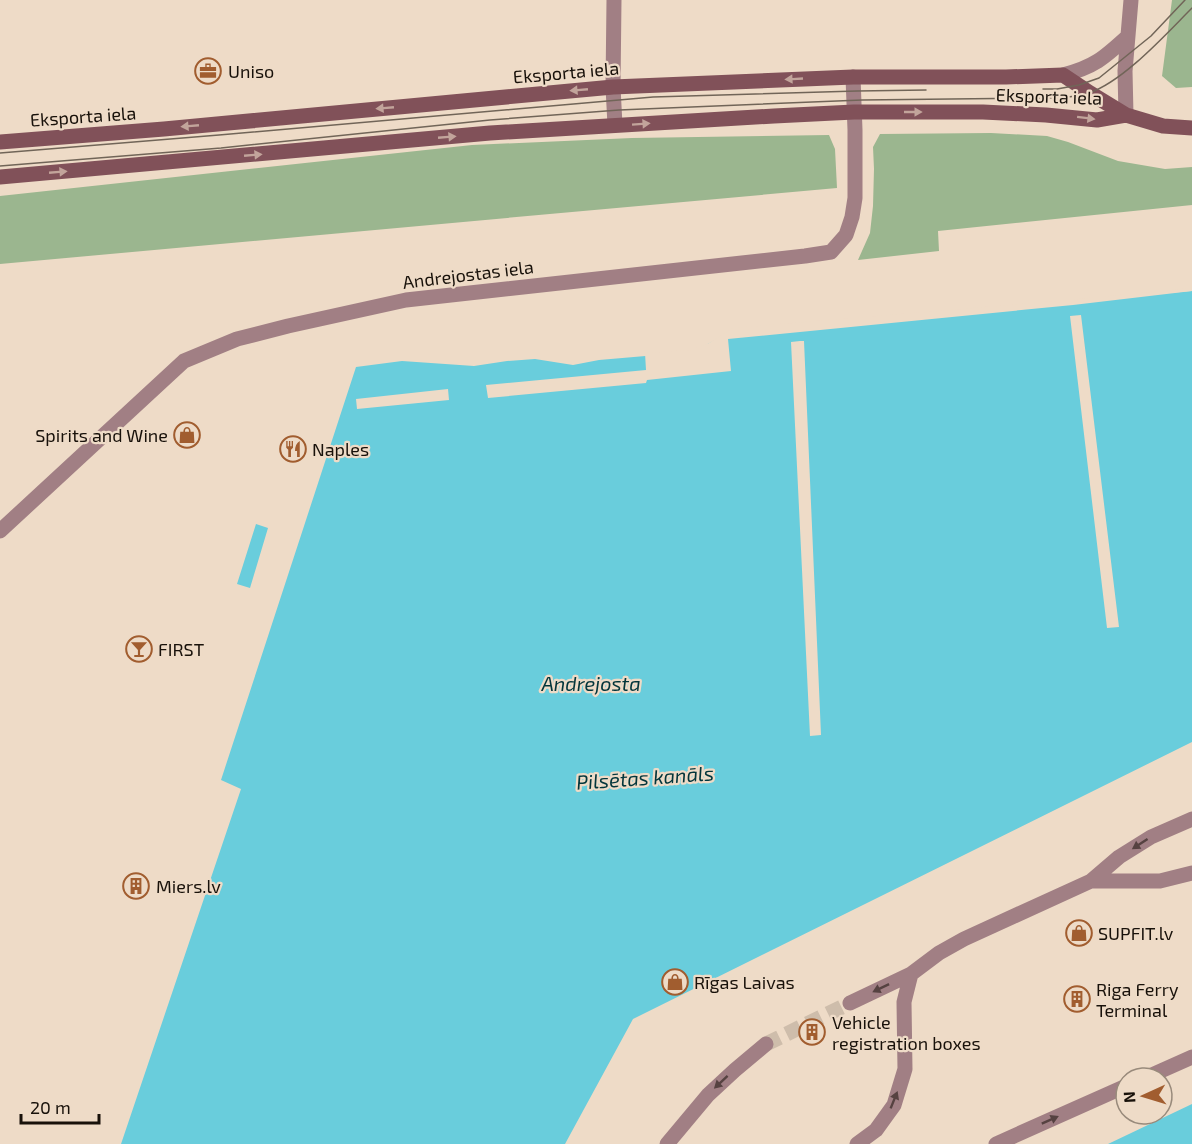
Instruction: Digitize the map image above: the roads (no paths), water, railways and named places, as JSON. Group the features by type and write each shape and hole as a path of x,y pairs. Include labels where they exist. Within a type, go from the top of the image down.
{"main road":[{"name":"Eksporta iela","path":"0,142 613,87 853,77 1063,75 1126,115 1163,126 1192,128"},
{"name":"Eksporta iela","path":"0,177 490,133 615,125 854,112 1025,114 1097,120 1126,115"}],"street":[{"path":"614,0 615,125"},
{"path":"1126,115 1125,71 1131,0"},
{"path":"1063,75 1082,70 1102,59 1127,37"},
{"name":"Andrejostas iela","path":"0,531 184,361 237,339 406,300 831,252 846,236 855,198 853,77"},
{"path":"850,1003 911,974 939,953 964,939 1091,881 1119,857 1151,837 1192,819"},
{"path":"1091,881 1160,881 1192,873"},
{"path":"857,1144 876,1130 894,1105 905,1069 904,1002 911,974"},
{"path":"667,1144 708,1095 766,1044"},
{"path":"1172,1066 1192,1057"},
{"path":"996,1144 1114,1091"}],"water":[{"name":"Andrejosta","path":"1192,291 1192,742 633,1019 565,1144 121,1144 241,789 221,780 356,367 402,361 474,366 535,359 573,365 599,360 692,352 733,331"},
{"path":"256,524 268,528 250,588 237,584"},
{"path":"1192,1104 1192,1144 1108,1144 1146,1126 1174,1126 1174,1113"}],"tunnel":[{"path":"766,1044 850,1003"}],"tram line":[{"path":"1043,89 1079,85 1099,78 1151,36 1185,0"},
{"path":"0,166 221,148 490,120 619,110 862,100 1074,97 1102,87 1130,68 1192,8"},
{"path":"0,153 653,97 926,90"}],"place":[{"name":"Uniso","path":"208,71"},
{"name":"Spirits and Wine","path":"187,435"},
{"name":"Naples","path":"293,449"},
{"name":"FIRST","path":"139,649"},
{"name":"Miers.lv","path":"136,886"},
{"name":"SUPFIT.lv","path":"1079,933"},
{"name":"Rīgas Laivas","path":"675,982"},
{"name":"Riga Ferry Terminal","path":"1077,999"},
{"name":"Vehicle registration boxes","path":"812,1032"}],"water label":[{"name":"Pilsētas kanāls","path":"645,777"}]}
